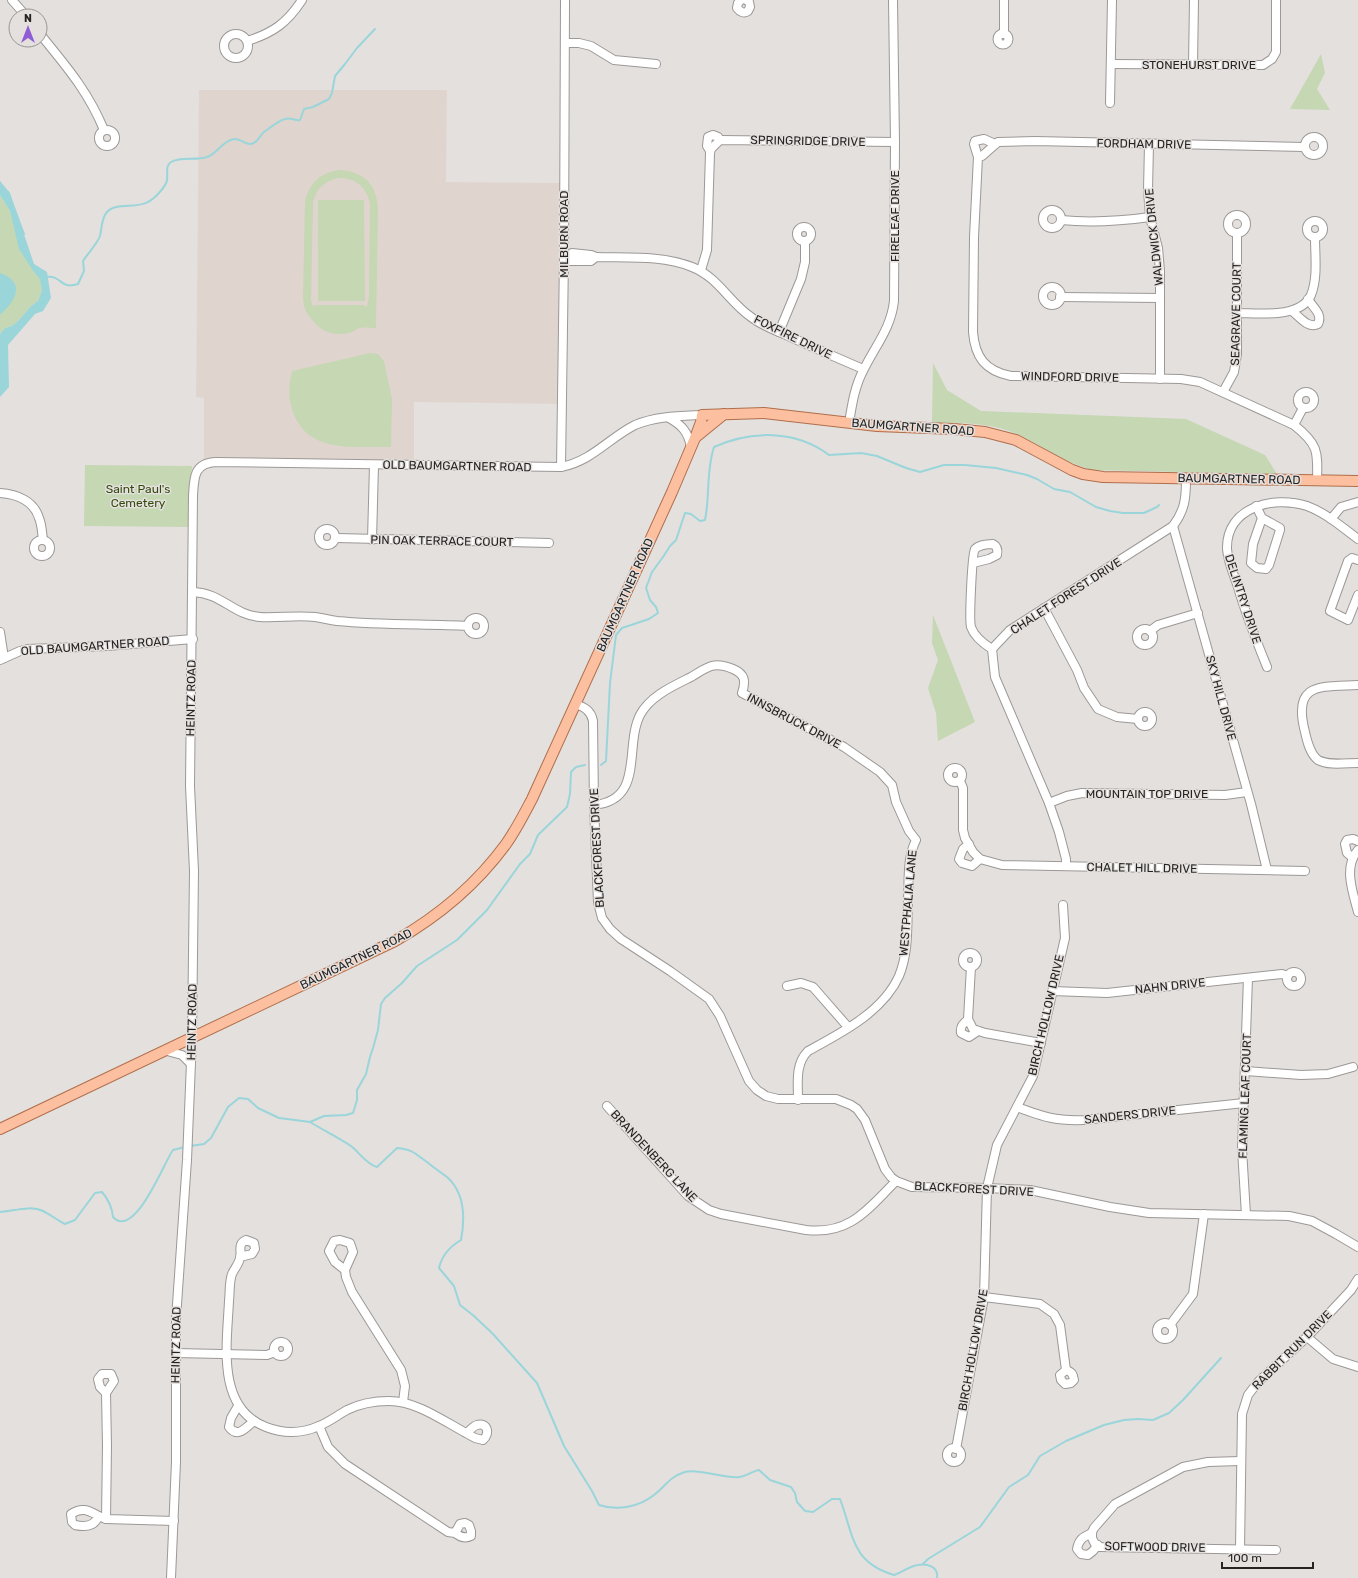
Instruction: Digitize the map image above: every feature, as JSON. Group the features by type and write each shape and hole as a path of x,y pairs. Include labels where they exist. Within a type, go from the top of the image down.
{"main road":[{"name":"BAUMGARTNER ROAD","path":"0,1129 396,941 424,924 476,880 492,862 514,830 532,799 693,442 701,422 702,415 775,413 894,428 954,429 985,432 1016,440 1059,464 1083,474 1103,477 1358,481"},
{"path":"693,442 714,420 724,414"}],"street":[{"path":"12,0 19,8"},
{"path":"247,41 275,30 286,21 302,0"},
{"name":"MILBURN ROAD","path":"561,467 566,257 565,0"},
{"path":"741,0 738,3 737,8 741,12 748,11 750,7 749,2 746,0"},
{"name":"FIRELEAF DRIVE","path":"849,423 853,402 864,369 887,329 893,312 895,142 893,0"},
{"path":"1004,0 1004,34"},
{"path":"1110,103 1112,0"},
{"path":"1193,65 1194,0"},
{"name":"STONEHURST DRIVE","path":"1111,64 1257,66 1268,63 1276,52 1276,0"},
{"path":"565,43 579,43 591,46 614,60 656,64"},
{"path":"48,44 80,84 91,101 104,130"},
{"name":"WINDFORD DRIVE","path":"995,144 984,139 975,141 974,144 978,157 974,237 973,332 974,346 977,354 987,366 1002,374 1011,376 1181,379 1200,382 1294,425 1305,434 1315,447 1317,455 1317,480"},
{"name":"SPRINGRIDGE DRIVE","path":"701,270 706,250 710,151 720,140 895,142"},
{"name":"FORDHAM DRIVE","path":"995,144 998,142 1035,141 1304,147"},
{"path":"978,157 987,152 995,144"},
{"name":"WALDWICK DRIVE","path":"1149,144 1148,190 1150,217 1158,248 1160,271 1160,379"},
{"path":"1061,220 1128,220 1150,217"},
{"name":"SEAGRAVE COURT","path":"1223,392 1234,372 1237,354 1237,233"},
{"path":"1237,313 1278,314 1292,311 1308,299 1313,288 1315,237"},
{"path":"779,332 801,279 804,262 804,240"},
{"name":"FOXFIRE DRIVE","path":"566,257 569,261 590,261 596,257 675,261 701,270 713,279 739,308 751,318 779,332 864,369"},
{"path":"1060,297 1160,298"},
{"path":"1292,311 1309,326 1318,324 1320,320 1319,314 1308,299"},
{"path":"1294,425 1303,408"},
{"name":"OLD BAUMGARTNER ROAD","path":"200,466 207,463 216,462 561,467 580,462 634,426 650,420 668,417 702,415"},
{"path":"668,417 685,429 693,442"},
{"path":"372,540 374,465"},
{"name":"HEINTZ ROAD","path":"171,1578 176,1438 175,1353 177,1299 187,1160 192,1038 194,871 190,786 194,481 196,472 200,466"},
{"name":"CHALET FOREST DRIVE","path":"992,649 1010,630 1173,526 1181,515 1184,507 1186,478"},
{"path":"0,493 22,497 33,507 40,519 43,540"},
{"path":"1331,519 1341,507 1358,502"},
{"path":"1262,518 1253,544 1251,563 1257,568 1266,569 1269,565 1280,528 1262,518 1256,506 1277,503 1306,506 1331,519 1358,539"},
{"name":"DELINTRY DRIVE","path":"1256,506 1246,511 1233,524 1228,535 1228,558 1248,621 1267,667"},
{"name":"SKY HILL DRIVE","path":"1173,526 1247,792 1267,870"},
{"name":"PIN OAK TERRACE COURT","path":"336,538 549,543"},
{"path":"1358,560 1352,558 1348,561 1330,611 1348,620 1358,594"},
{"path":"973,563 971,625 984,645 992,649 995,677 1049,803 1059,832 1066,859 1066,866"},
{"path":"193,592 204,593 216,597 247,614 260,617 315,617 369,623 468,626"},
{"path":"1044,608 1077,670 1084,688 1098,709 1117,717 1138,719"},
{"path":"1150,631 1158,625 1198,613"},
{"path":"0,632 2,659"},
{"name":"OLD BAUMGARTNER ROAD","path":"2,659 28,649 114,645 192,639"},
{"name":"INNSBRUCK DRIVE","path":"594,805 602,804 615,799 625,788 629,776 637,724 640,715 648,704 665,691 701,670 712,665 719,664 742,674 745,682 742,693 844,747 880,772 892,786"},
{"path":"1358,685 1319,688 1308,694 1301,705 1306,738 1315,757 1328,763 1358,763"},
{"name":"BLACKFOREST DRIVE","path":"576,704 584,707 592,716 598,902 602,918 620,939 670,971 708,999 720,1016 749,1081 757,1090 772,1098 798,1100 836,1099 845,1101 857,1109 865,1120 885,1169 896,1181 912,1187 1030,1190 1110,1207 1143,1212 1289,1216 1301,1218 1325,1227 1358,1247"},
{"path":"960,781 963,788 963,830 973,852 980,859"},
{"name":"WESTPHALIA LANE","path":"798,1100 798,1070 803,1056 808,1051 848,1027 876,1007 884,998 898,976 905,950 910,862 913,846 916,840 909,831 896,802 892,786"},
{"name":"MOUNTAIN TOP DRIVE","path":"1049,803 1067,796 1082,793 1225,794 1247,792"},
{"path":"1353,858 1347,853 1345,844 1347,840 1353,839 1358,841"},
{"name":"CHALET HILL DRIVE","path":"969,844 963,849 959,859 962,863 972,866 980,859 1002,865 1305,871"},
{"path":"1358,850 1350,865 1352,892 1358,912"},
{"name":"BIRCH HOLLOW DRIVE","path":"956,1449 984,1297 987,1188 997,1145 1033,1076 1065,938 1063,905"},
{"path":"971,967 968,1020 973,1029 1041,1043"},
{"name":"NAHN DRIVE","path":"1052,991 1107,993 1282,974 1288,976"},
{"name":"FLAMING LEAF COURT","path":"1246,1215 1242,1149 1246,1071 1248,978"},
{"path":"787,986 801,983 813,987 848,1027"},
{"path":"968,1020 963,1023 960,1028 961,1033 969,1037 978,1031"},
{"path":"167,1051 182,1055 191,1064"},
{"path":"1246,1071 1301,1075 1328,1074 1353,1067"},
{"name":"SANDERS DRIVE","path":"1017,1107 1046,1118 1084,1120 1244,1103"},
{"name":"BRANDENBERG LANE","path":"607,1106 688,1196 709,1210 721,1214 806,1230 818,1231 840,1228 852,1222 896,1181"},
{"path":"1170,1325 1193,1294 1204,1214"},
{"path":"240,1257 232,1276 226,1354 229,1381 233,1396 241,1410 254,1421 277,1432 301,1432 319,1426 349,1409 373,1402 403,1402 415,1406 466,1432"},
{"path":"345,1270 346,1278 352,1292 401,1370 405,1386 403,1402"},
{"name":"RABBIT RUN DRIVE","path":"1240,1549 1240,1461 1242,1414 1248,1395 1258,1382 1307,1337 1351,1290 1358,1279"},
{"path":"984,1297 1040,1304 1054,1314 1060,1325 1066,1370"},
{"path":"1307,1337 1333,1359 1358,1367"},
{"path":"175,1353 267,1355 275,1352"},
{"path":"106,1393 102,1518 174,1521"},
{"path":"238,1406 230,1422 229,1428 232,1432 242,1432 254,1421"},
{"path":"319,1426 328,1447 345,1464 448,1532 455,1534"},
{"path":"1098,1546 1088,1555 1080,1554 1077,1549 1078,1541 1092,1533 1094,1528 1115,1504 1183,1467 1208,1462 1240,1461"},
{"name":"SOFTWOOD DRIVE","path":"1092,1533 1092,1538 1100,1547 1276,1550"}],"shaded area":[{"path":"199,90 447,90 446,182 562,183 559,404 414,402 414,463 221,457 204,459 204,398 196,397"}],"green space":[{"path":"1321,54 1325,73 1317,89 1330,110 1290,109"},
{"path":"333,171 349,171 357,174 369,182 376,196 378,213 376,328 359,328 352,332 341,334 331,333 317,325 307,313 303,300 305,201 313,183 327,173","holes":["339,178 345,178 359,184 366,192 370,203 369,296 367,307 363,305 313,306 311,301 314,198 316,193 325,183"]},
{"path":"0,195 10,211 14,227 34,272 41,279 42,290 38,301 31,306 19,320 12,326 5,328 0,334"},
{"path":"318,200 364,200 365,301 318,301"},
{"path":"370,353 378,354 384,361 392,399 391,447 337,446 312,437 303,429 295,417 291,406 289,394 292,371"},
{"path":"933,363 947,390 981,411 1186,419 1265,455 1277,474 1094,470 1074,464 1008,430 986,425 932,423"},
{"name":"Saint Paul's Cemetery","path":"85,465 192,466 190,527 84,526"},
{"path":"933,615 975,722 938,741 936,713 928,688 938,660 932,643"}],"water":[{"path":"0,181 10,193 34,264 47,272 51,298 43,311 35,314 8,345 9,387 0,397 0,334 5,328 12,326 19,320 31,306 38,301 42,290 40,279 19,249 10,211 0,195"},
{"path":"0,273 14,282 16,292 10,304 0,315"}],"waterway":[{"path":"46,277 56,278 67,285 78,284 84,271 83,261 99,239 103,221 107,212 116,207 138,205 148,202 162,189 166,183 167,168 171,162 179,159 198,159 207,157 226,142 234,139 251,144 257,141 264,132 281,121 287,119 300,120 304,109 313,107 329,99 332,93 335,76 357,48 375,29"},
{"path":"8,192 24,234"},
{"path":"601,765 606,761 610,683 616,635 622,628 649,619 658,613 656,607 650,600 646,588 652,572 676,540 685,513 691,514 700,521 705,520 710,465 714,447 728,441 758,435 773,435 802,441 829,455 861,453 877,456 920,472 944,465 965,465 996,468 1027,475 1054,489 1070,492 1096,507 1110,511 1123,513 1144,513 1159,505"},
{"path":"190,1146 204,1144 211,1138 228,1107 239,1098 248,1099 258,1108 279,1118 310,1122 324,1116 346,1115 353,1113 357,1100 357,1090 366,1074 378,1030 381,1004 385,998 402,983 417,966 457,940 487,910 520,864 530,854 538,835 567,807 570,794 571,772 576,767 585,765"},
{"path":"310,1122 351,1146 373,1166 377,1167 397,1148 407,1150 414,1152 453,1183 460,1198 462,1207 463,1224 461,1240 447,1252 442,1259 439,1268 454,1286 460,1305 493,1334 537,1383 564,1446 599,1505 613,1508 635,1505 654,1495 675,1476 685,1472 697,1471 742,1477 759,1470 770,1480 791,1487 795,1493 797,1502 805,1511 813,1512 832,1499 840,1499 856,1546 869,1563 880,1570 894,1575 918,1565 928,1565 936,1571 937,1578"},
{"path":"0,1212 33,1208 43,1211 65,1224 75,1220 95,1193 102,1192 110,1204 113,1217 122,1221 130,1218 148,1197 173,1150 185,1147"},
{"path":"923,1564 928,1559 980,1527 1009,1487 1028,1475 1040,1456 1066,1441 1104,1425 1124,1420 1153,1420 1169,1413 1183,1400 1221,1358"}]}
